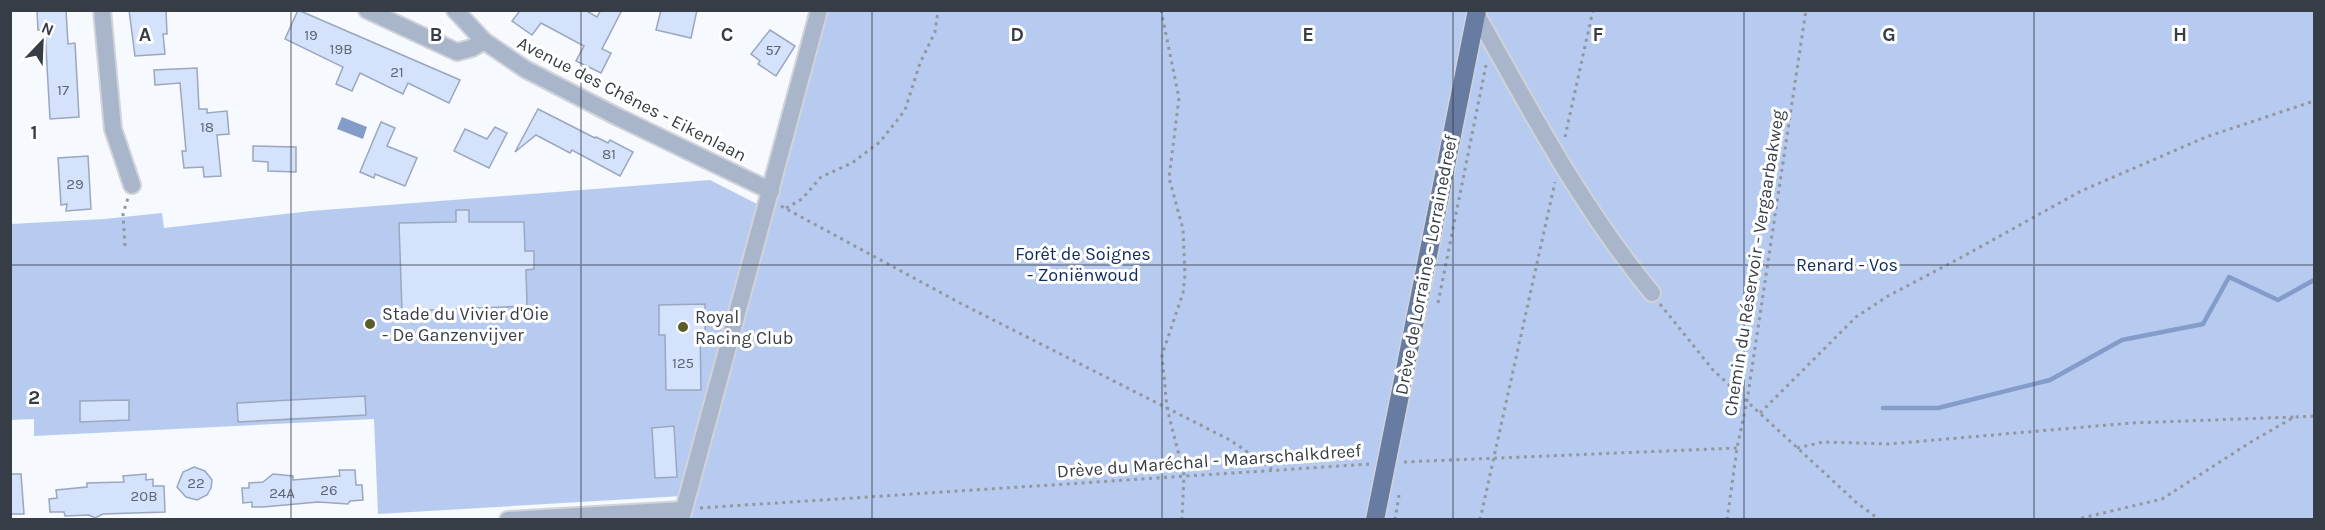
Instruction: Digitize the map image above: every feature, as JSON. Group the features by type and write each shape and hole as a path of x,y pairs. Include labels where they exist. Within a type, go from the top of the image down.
{"main road":[{"name":"Drève de Lorraine - Lorrainedreef","path":"1375,519 1477,13"}],"street":[{"path":"102,10 113,129 132,185"},
{"path":"367,10 457,52 472,48 484,41"},
{"name":"Avenue des Chênes - Eikenlaan","path":"455,10 484,41 525,69 770,196"},
{"path":"508,519 682,514 819,10"},
{"path":"1477,13 1560,161 1626,262 1652,293"}],"path":[{"path":"786,208 802,199 821,177 852,163 880,142 905,110 920,63 935,32 938,10"},
{"path":"1161,10 1179,98 1169,178 1183,229 1185,275 1183,293 1162,355 1167,408 1184,475 1182,519"},
{"path":"1480,519 1593,10"},
{"name":"Chemin du Réservoir - Vergaarbakweg","path":"1726,519 1747,401 1806,10"},
{"path":"1436,310 1491,40"},
{"path":"1760,413 1856,317 1888,296 1962,258 2081,190 2206,137 2314,101"},
{"path":"125,246 123,214 132,185"},
{"path":"770,196 786,208 960,303 1230,441 1274,470"},
{"path":"1652,293 1713,370 1857,503 1880,519"},
{"path":"1797,448 1823,442 1889,444 2131,423 2314,416"},
{"path":"2074,519 2162,499 2251,441 2294,417"},
{"name":"Drève du Maréchal - Maarschalkdreef","path":"682,514 1184,475 1386,463 1737,448"},
{"path":"1395,519 1401,485"}],"green space":[{"name":"Forêt de Soignes - Zoniënwoud","path":"823,11 2314,11 2314,519 685,520"},
{"name":"Stade du Vivier d'Oie - De Ganzenvijver","path":"710,180 761,206 682,496 378,514 374,419 34,436 34,419 11,420 11,224 162,213 164,228 311,211"}],"shaded area":[{"path":"342,117 367,127 363,139 337,129"}],"building":[{"path":"37,10 66,10 68,44 75,43 79,117 50,119 45,30 38,30"},
{"path":"129,10 166,10 167,34 163,34 165,54 135,56"},
{"path":"298,10 460,80 449,103 408,83 403,94 360,73 352,91 336,84 343,67 285,39"},
{"path":"516,10 585,10 597,17 601,10 622,10 602,49 611,53 601,73 576,61 584,46 541,23 532,35 512,21 519,12"},
{"path":"661,10 697,10 691,38 656,30"},
{"path":"770,30 795,46 776,76 758,64 760,61 751,54"},
{"path":"197,68 199,109 207,109 207,113 227,111 229,134 217,135 221,176 204,177 203,167 184,168 182,151 186,151 180,83 155,85 154,70"},
{"path":"538,109 595,138 608,143 610,140 633,152 620,176 572,150 570,153 536,135 515,152"},
{"path":"381,122 395,128 387,146 417,158 405,186 375,174 374,178 360,172"},
{"path":"495,127 507,133 489,168 454,151 465,129 487,139"},
{"path":"253,146 296,147 296,172 268,171 268,162 253,161"},
{"path":"88,156 91,209 66,211 67,204 61,205 58,158"},
{"path":"456,210 469,210 469,222 524,222 525,251 534,251 534,269 526,270 527,306 402,311 399,223 456,222"},
{"path":"705,304 705,332 700,332 701,390 666,390 665,335 659,335 659,305"},
{"path":"365,396 366,415 238,422 237,403"},
{"path":"129,400 129,420 80,422 80,401"},
{"path":"674,426 677,477 655,478 652,428"},
{"path":"194,467 205,471 212,480 207,495 197,500 186,497 177,487 183,472"},
{"path":"339,470 355,470 356,485 362,485 363,500 350,501 348,504 318,502 263,507 252,507 252,502 243,503 242,488 249,488 249,483 263,482 273,474 293,476 293,480 340,476"},
{"path":"10,474 21,474 24,514 10,514"},
{"path":"146,474 146,480 153,479 153,486 164,486 165,512 103,514 95,518 89,515 65,516 64,512 50,512 49,499 57,498 56,490 87,487 87,483 124,482 123,476"}],"waterway":[{"path":"1883,408 1938,408 2050,380 2122,340 2203,324 2229,277 2278,300 2314,280"}],"place":[{"name":"Stade du Vivier d'Oie - De Ganzenvijver","path":"370,324"},
{"name":"Royal Racing Club","path":"683,327"}],"park label":[{"name":"Renard - Vos","path":"1847,265"}]}
